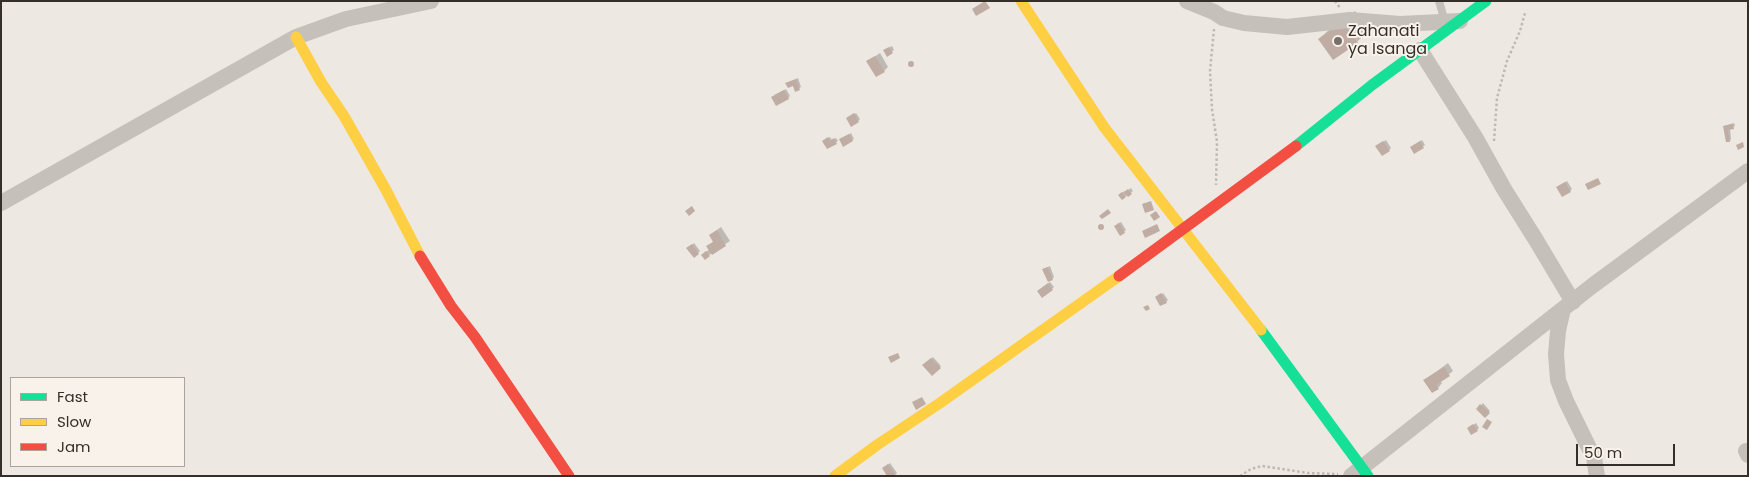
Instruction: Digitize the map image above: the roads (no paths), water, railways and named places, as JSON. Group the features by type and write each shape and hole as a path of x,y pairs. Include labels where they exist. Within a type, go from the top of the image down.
{"street":[{"path":"1,203 296,37 346,19 431,1"},
{"path":"1021,1 1104,127 1184,230 1358,473 1568,306 1748,171"},
{"path":"1187,1 1215,7 1223,18 1244,23 1287,27 1350,20 1400,24 1452,22"},
{"path":"835,476 1184,230 1285,155 1372,85 1420,50 1452,22 1486,1"},
{"path":"296,37 321,82 344,116 451,306 475,337 569,476"},
{"path":"1420,50 1475,137 1504,189 1536,240 1568,306 1558,332 1556,354 1558,380 1566,401 1594,458 1597,476"}],"lane":[{"path":"1439,1 1452,22"}],"place":[{"name":"Zahanati ya Isanga","path":"1338,41"}]}
